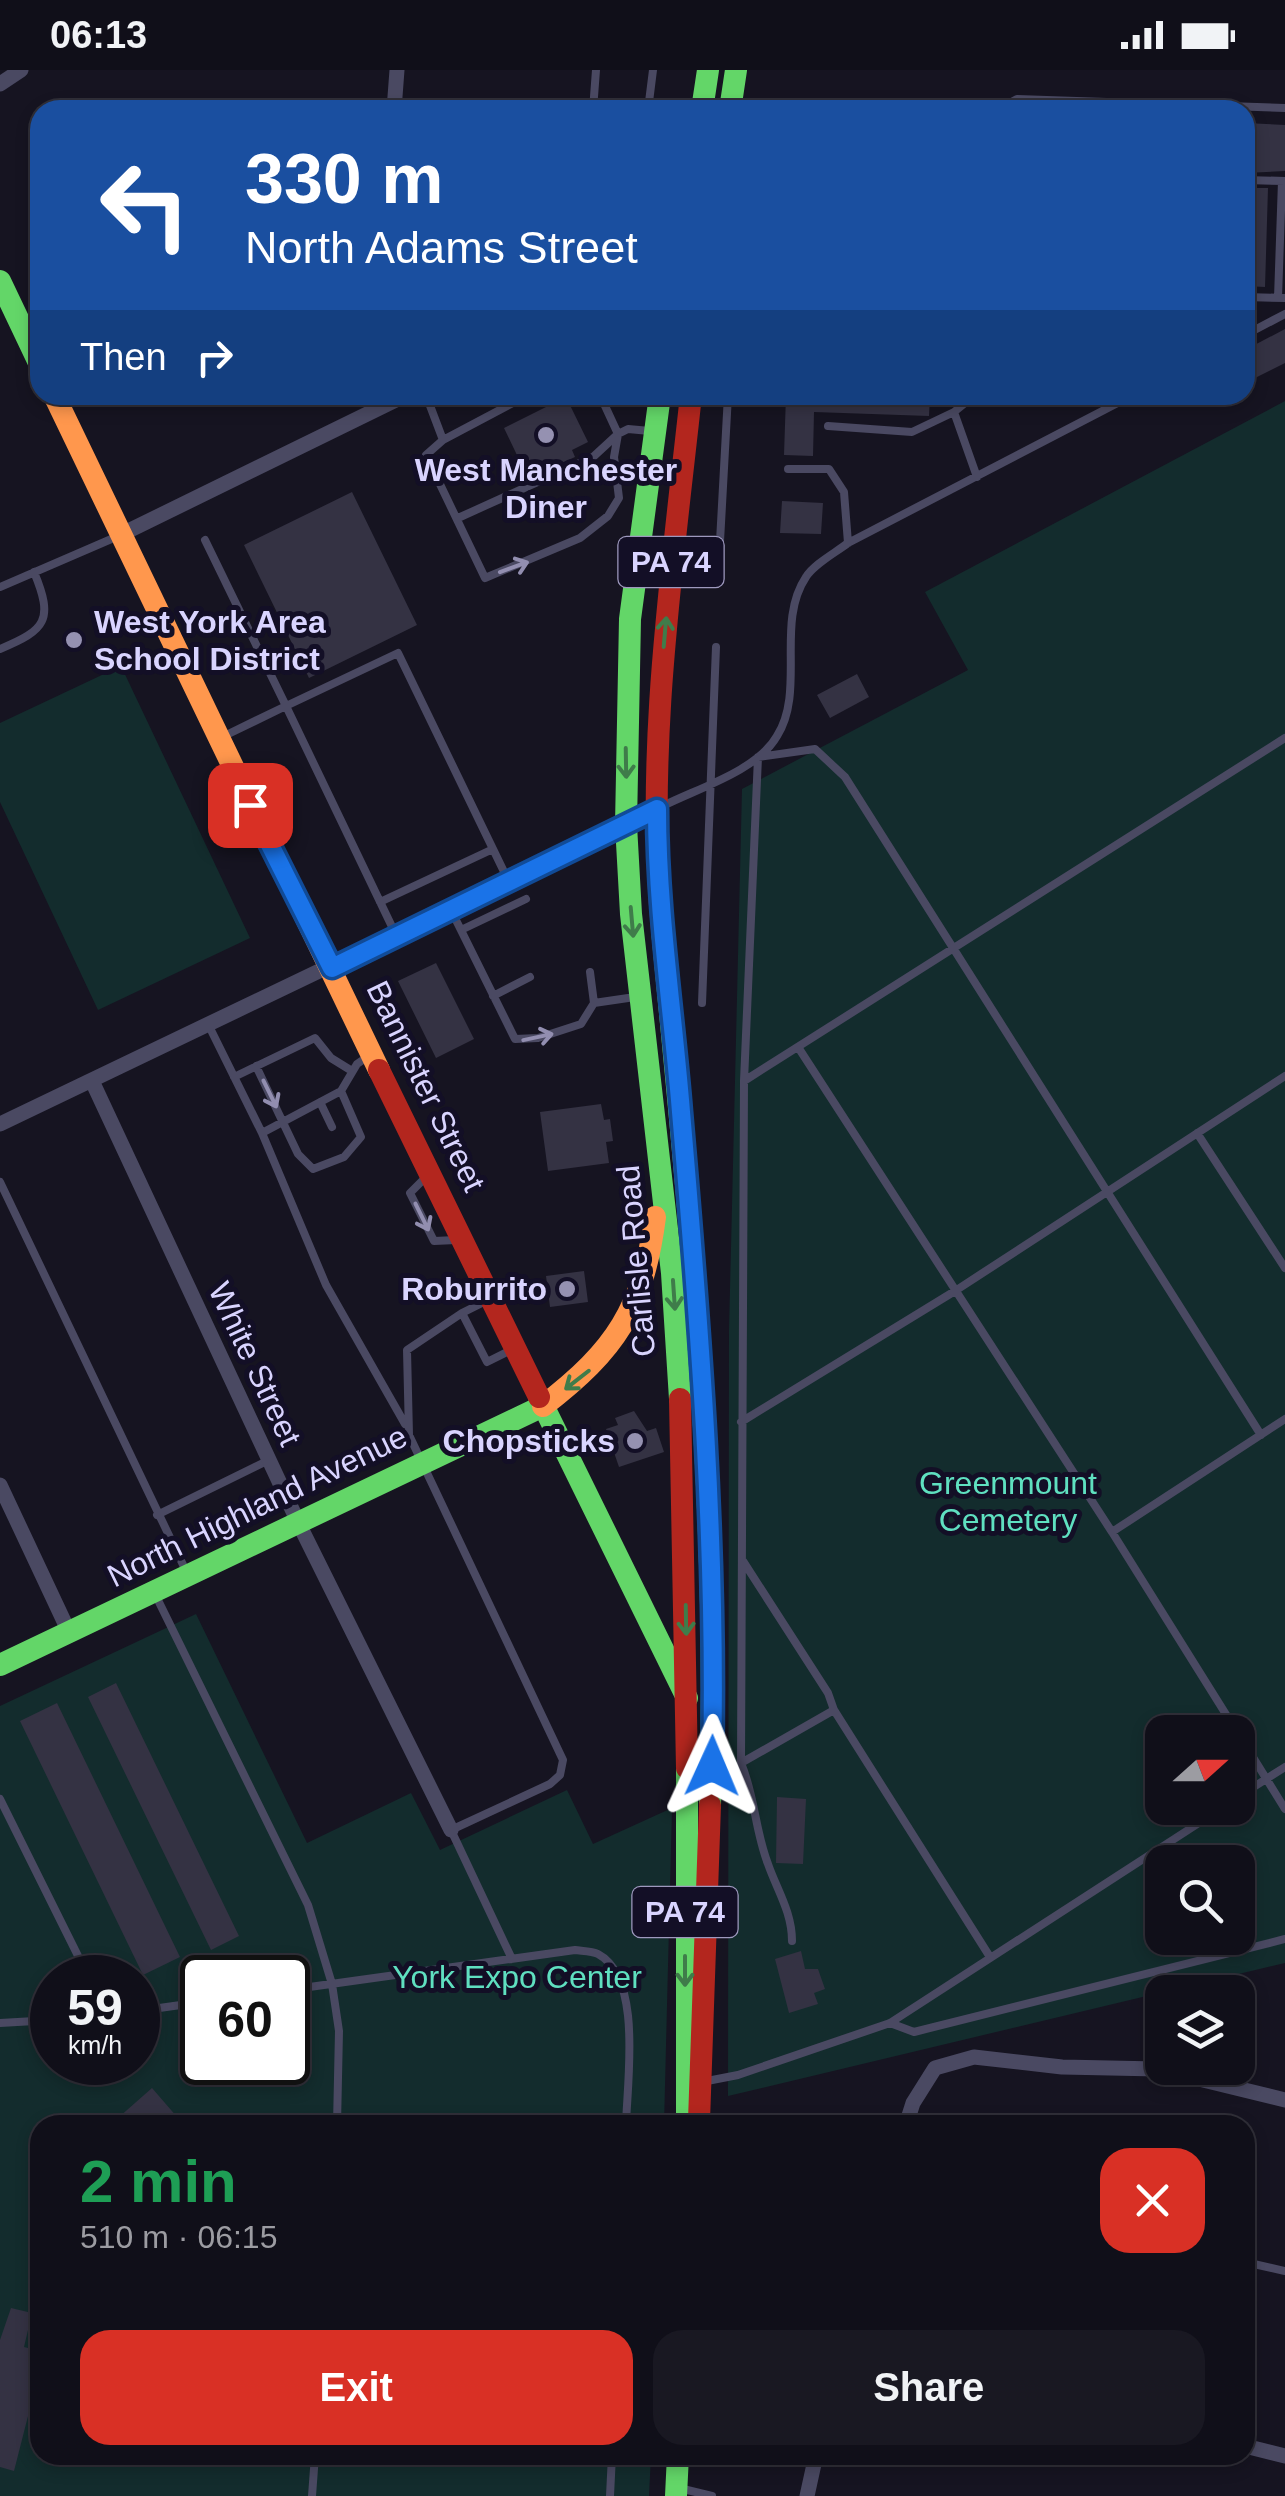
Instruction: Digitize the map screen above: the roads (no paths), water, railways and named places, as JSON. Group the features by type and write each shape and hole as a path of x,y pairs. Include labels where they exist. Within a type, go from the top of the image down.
{"main road":[{"path":"704,100 708,70"},
{"path":"732,100 736,70"},
{"path":"0,280 30,344"},
{"name":"Bannister Street","path":"59,405 216,740 374,1053 687,1698"},
{"name":"Carlisle Road","path":"658,405 630,620 626,824 680,1394 687,1698 687,2115"},
{"name":"Carlisle Road","path":"690,405 664,648 657,877 696,1280 708,1476 713,1626 699,2115"},
{"name":"North Highland Avenue","path":"0,1665 542,1406 586,1374 626,1327 652,1246 660,1164"},
{"path":"687,1698 703,1743 709,1858"},
{"path":"676,2492 677,2465"}],"street":[{"path":"0,84 21,70"},
{"path":"395,100 398,70"},
{"path":"120,535 386,405"},
{"path":"0,1124 657,809"},
{"name":"White Street","path":"92,1081 298,1522 451,1830"},
{"path":"0,1485 68,1632"},
{"path":"909,2115 935,2068 974,2057 1062,2067 1158,2069 1285,2100"},
{"path":"1255,2448 1285,2456"},
{"path":"806,2496 814,2465"}],"lane":[{"path":"594,100 596,70"},
{"path":"649,100 653,70"},
{"path":"1015,100 1047,100"},
{"path":"1255,107 1285,108"},
{"path":"1255,180 1284,181 1282,298 1255,297"},
{"path":"1255,330 1285,314"},
{"path":"430,405 443,440"},
{"path":"509,405 443,440 426,455 485,578 580,538 608,516 619,498 614,457 618,434 605,405"},
{"path":"718,578 727,405"},
{"path":"828,426 912,432 962,405"},
{"path":"657,809 758,756 776,739 787,715 795,602 806,575 848,543 1114,405"},
{"path":"954,412 977,477"},
{"path":"458,518 593,457 618,434 628,430 654,432"},
{"path":"788,469 829,469 844,492 848,543"},
{"path":"0,587 120,535"},
{"path":"205,540 396,936"},
{"path":"0,649 30,637 42,625 46,610 34,572"},
{"path":"702,1003 716,647"},
{"path":"216,740 398,652 493,850 508,908"},
{"path":"744,1081 1285,738"},
{"path":"758,756 815,749 833,762 1260,1434"},
{"path":"758,756 744,1081 741,1763 754,1796 768,1865 792,1926 792,1941"},
{"path":"380,902 493,850"},
{"path":"462,930 526,899"},
{"path":"451,910 515,1039 524,1041 582,1024 594,1003 590,972"},
{"path":"493,996 530,977"},
{"path":"594,1003 640,996"},
{"path":"209,1026 262,1132 326,1284 408,1430 420,1463 563,1760 560,1775 550,1784 451,1830 512,1958"},
{"path":"234,1077 315,1038 332,1058 352,1071"},
{"path":"798,1047 1226,1715"},
{"path":"262,1132 341,1091 352,1071 374,1053"},
{"path":"256,1066 304,1165 326,1168 344,1157 361,1137 341,1091"},
{"path":"742,1422 956,1291 1285,1076"},
{"path":"320,1102 332,1127"},
{"path":"1197,1133 1285,1268"},
{"path":"339,1145 344,1157"},
{"path":"0,1182 188,1576"},
{"path":"408,1430 407,1350 492,1298"},
{"path":"462,1313 486,1362 515,1348"},
{"path":"1112,1532 1285,1418"},
{"path":"157,1515 269,1460"},
{"path":"741,1558 990,1958"},
{"path":"154,1592 308,1906 332,1984 338,2031 337,2115"},
{"path":"741,1763 834,1710"},
{"path":"1255,1761 1285,1809"},
{"path":"1255,1785 1285,1767"},
{"path":"0,1800 77,1955"},
{"path":"703,2082 738,2075 890,2023 1196,1825"},
{"path":"890,2023 914,2032 1285,1940"},
{"path":"310,1987 575,1950 597,1953 618,1974 628,2008 626,2115"},
{"path":"0,2023 30,2021"},
{"path":"1255,2264 1285,2270"},
{"path":"312,2496 314,2465"},
{"path":"610,2496 612,2465"},
{"path":"676,2492 712,2496"}],"place":[{"name":"West Manchester Diner","path":"546,435"},
{"name":"West York Area School District","path":"74,640"},
{"name":"Roburrito","path":"567,1289"},
{"name":"Chopsticks","path":"635,1441"}],"park label":[{"name":"Greenmount Cemetery","path":"1008,1502"},
{"name":"York Expo Center","path":"517,1977"}]}
